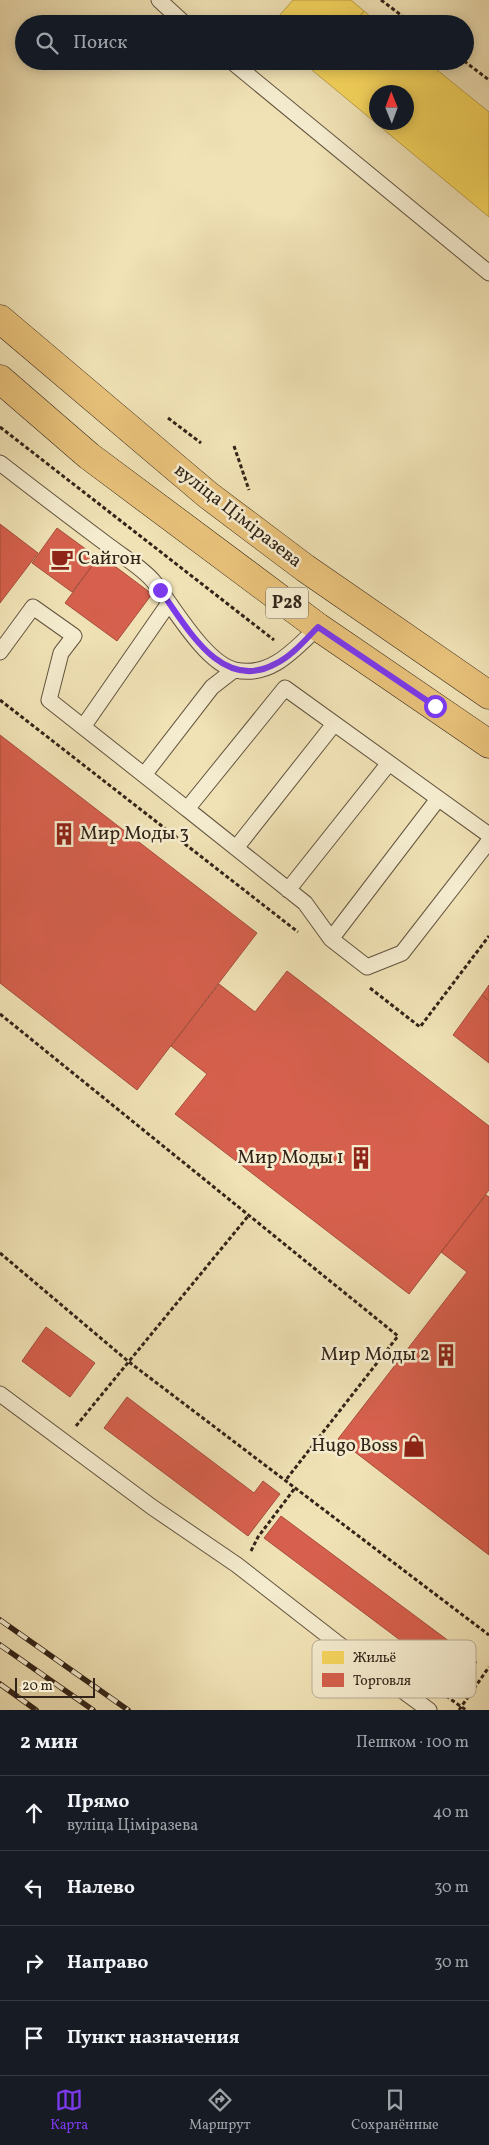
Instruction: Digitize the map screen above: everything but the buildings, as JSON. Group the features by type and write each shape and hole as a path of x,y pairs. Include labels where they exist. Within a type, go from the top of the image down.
{"main road":[{"name":"вуліца Ціміразева","path":"0,319 208,495 305,568 489,695"},
{"name":"вуліца Ціміразева","path":"0,379 89,456 318,627 489,744"}],"lane":[{"path":"159,0 175,15"},
{"path":"242,70 489,273"},
{"path":"0,463 152,580 204,648 219,663 234,670 256,672 276,664 289,655 318,627"},
{"path":"83,727 169,603"},
{"path":"0,652 33,607 74,636 61,653 49,700 305,903 331,939 367,967 402,953 489,841"},
{"path":"144,775 212,687 234,670"},
{"path":"187,809 285,688 489,835"},
{"path":"236,848 334,724"},
{"path":"288,890 389,763"},
{"path":"331,939 438,799"},
{"path":"0,1394 152,1507 237,1565 336,1640"},
{"path":"413,1698 429,1710"}],"path":[{"path":"381,0 401,15"},
{"path":"474,69 489,80"},
{"path":"168,418 201,443"},
{"path":"234,446 250,492"},
{"path":"0,1014 398,1336 285,1481"},
{"path":"63,1442 250,1215"},
{"path":"0,1252 128,1362 489,1635"},
{"path":"248,1555 258,1537 295,1488"},
{"path":"476,1686 489,1667"},
{"path":"459,1710 467,1698"}],"railway":[{"path":"0,1620 128,1710"},
{"path":"0,1645 93,1710"},
{"path":"0,1684 36,1710"}],"place":[{"name":"Сайгон","path":"62,559"},
{"name":"Мир Моды 3","path":"64,834"},
{"name":"Мир Моды 1","path":"361,1158"},
{"name":"Мир Моды 2","path":"446,1355"},
{"name":"Hugo Boss","path":"414,1446"}],"route":[{"path":"160,590 204,648 219,663 234,670 256,672 276,664 289,655 318,627 435,706"}]}
